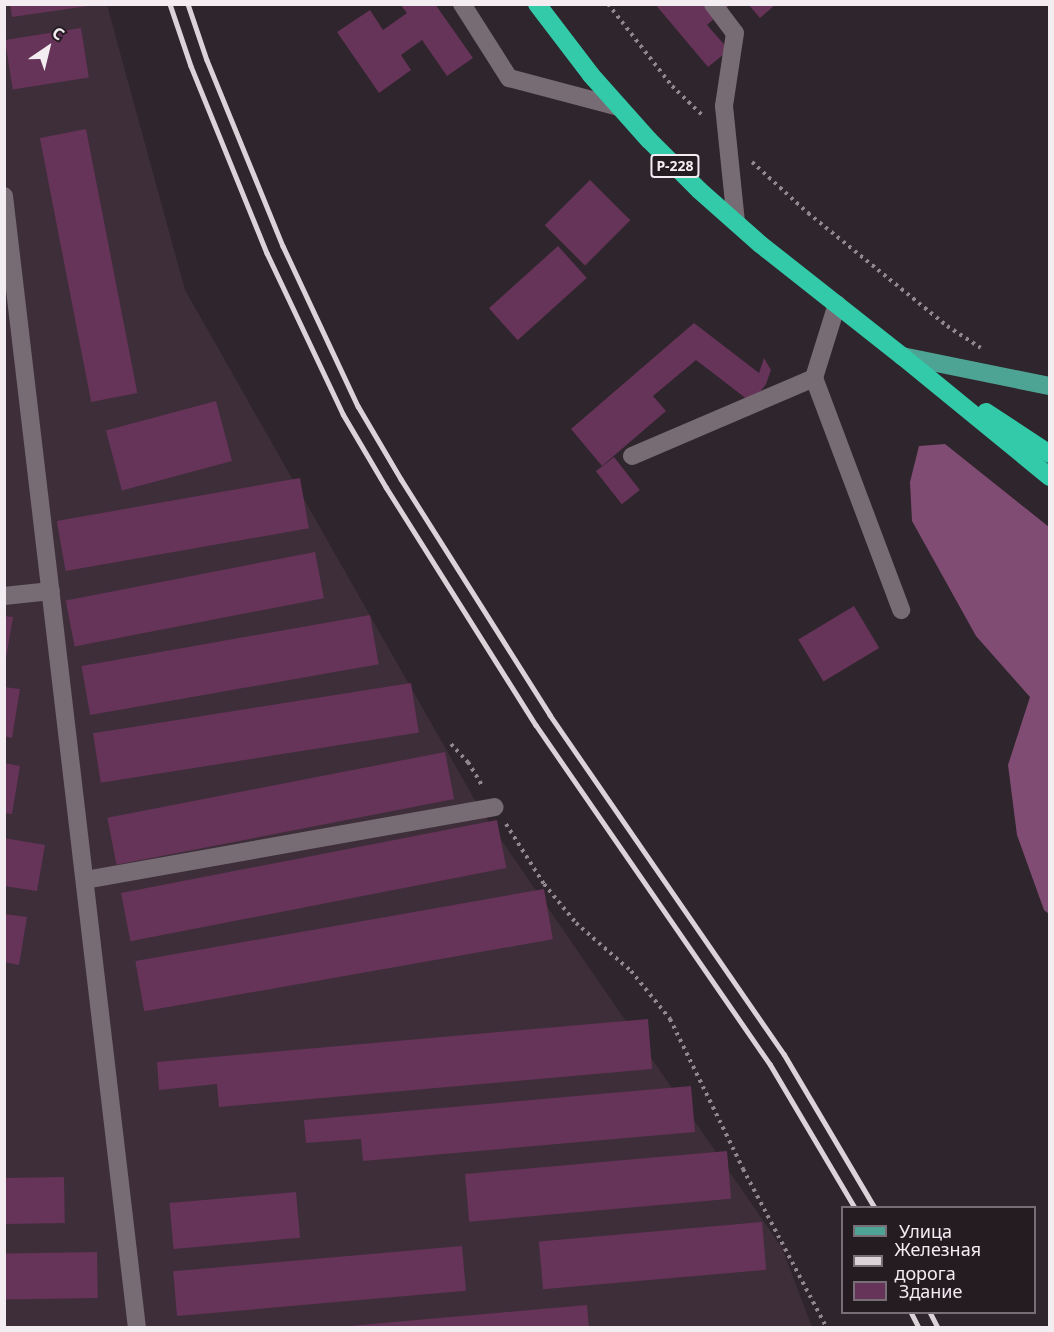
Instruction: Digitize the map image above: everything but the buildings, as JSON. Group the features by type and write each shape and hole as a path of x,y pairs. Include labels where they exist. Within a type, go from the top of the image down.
{"highway":[{"name":"Р-228","path":"537,4 649,140 736,222 1050,477"},
{"name":"Р-228","path":"902,356 1050,454"}],"main road":[{"path":"902,356 1050,386"}],"street":[{"path":"462,4 509,78 620,107"},
{"path":"713,4 735,33 724,106 736,222"},
{"path":"4,196 137,1328"},
{"path":"837,304 814,378 901,610"},
{"path":"632,456 814,378"},
{"path":"4,596 51,591"},
{"path":"84,880 495,807"}],"path":[{"path":"608,4 672,86 728,140 808,213 919,303 977,347 987,350"},
{"path":"451,744 468,762 544,884 576,923 631,971 670,1019 743,1169 827,1328"}],"shaded area":[{"path":"5,5 107,5 185,290 480,809 782,1248 812,1327 5,1328"},
{"path":"945,444 1049,527 1049,914 1044,910 1017,835 1008,765 1030,697 976,636 912,521 910,482 919,446"}],"railway":[{"path":"170,4 191,66 267,253 343,414 386,487 536,725 770,1064 854,1206"},
{"path":"188,4 207,60 283,246 358,406 401,479 550,715 784,1054 874,1206"},
{"path":"912,1314 919,1328"},
{"path":"931,1314 938,1328"}]}
